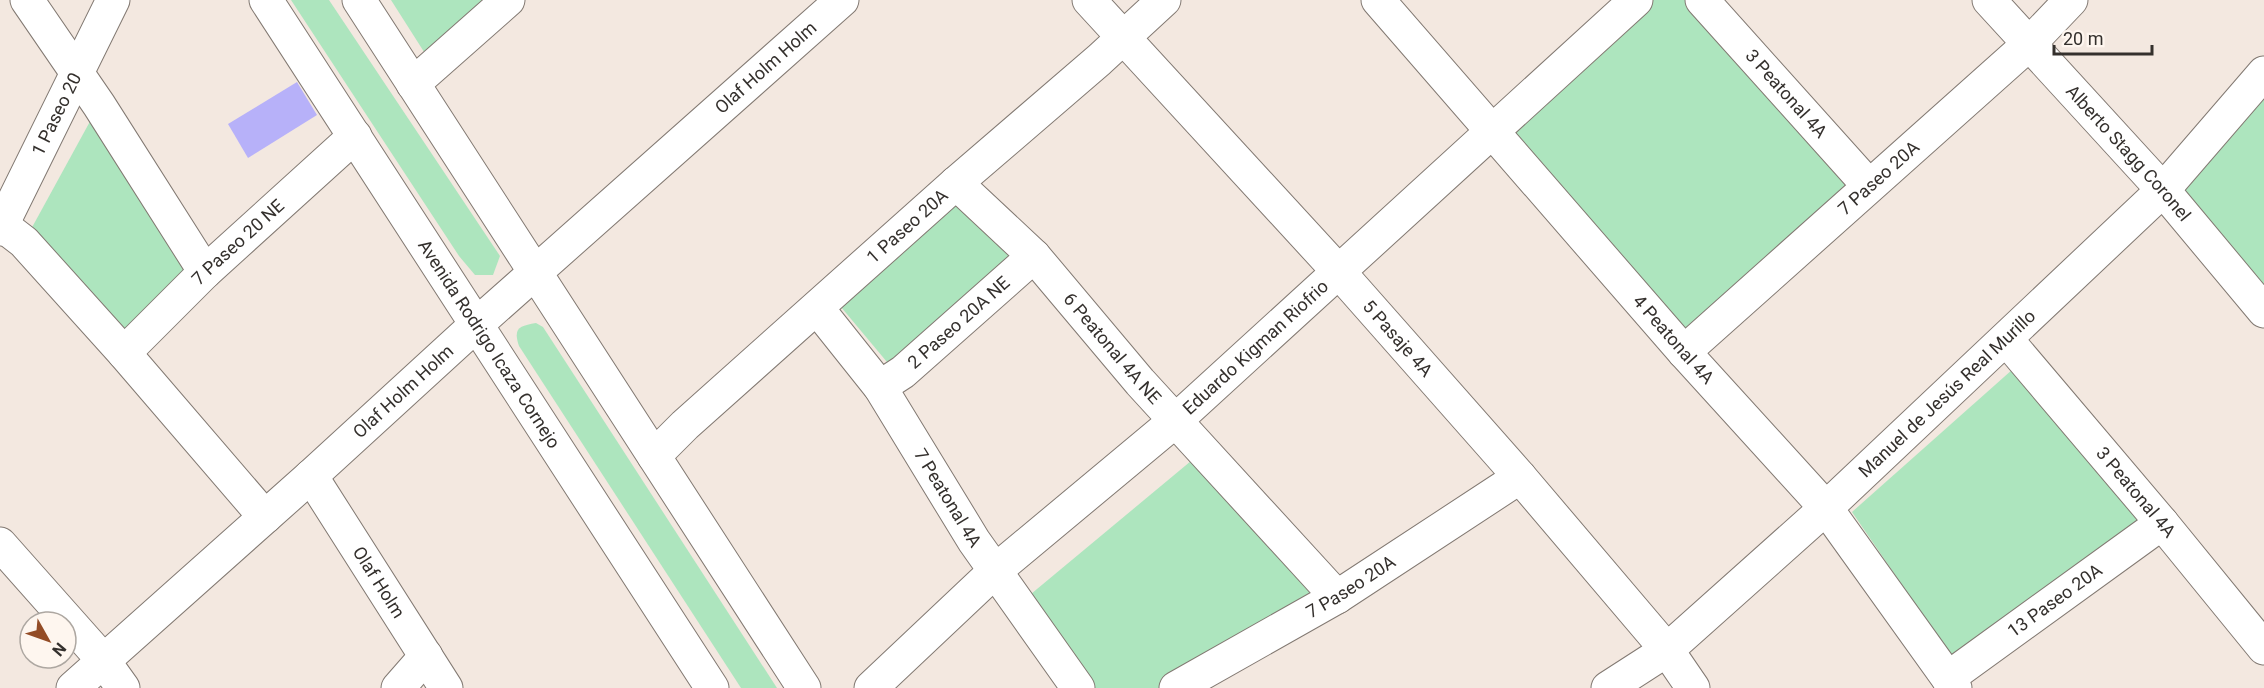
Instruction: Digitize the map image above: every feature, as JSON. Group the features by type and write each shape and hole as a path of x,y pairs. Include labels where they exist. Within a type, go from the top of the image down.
{"street":[{"path":"27,0 205,272"},
{"name":"1 Paseo 20","path":"1,227 113,0"},
{"name":"Avenida Rodrigo Icaza Cornejo","path":"266,0 712,688"},
{"path":"359,0 804,688"},
{"path":"413,84 508,0"},
{"name":"Olaf Holm Holm","path":"73,688 311,476 477,324 842,0"},
{"name":"5 Pasaje 4A","path":"1089,0 1339,272 1520,477 1667,650 1693,688"},
{"name":"1 Paseo 20A","path":"654,456 956,183 1124,38 1164,0"},
{"name":"4 Peatonal 4A","path":"1378,0 1684,352 1826,508 1951,683"},
{"name":"Eduardo Kigman Riofrio","path":"871,688 995,571 1175,421 1636,0"},
{"name":"3 Peatonal 4A","path":"1702,0 1869,186"},
{"name":"Alberto Stagg Coronel","path":"1989,0 2163,190 2264,311"},
{"name":"7 Paseo 20A","path":"1684,352 2029,44 2072,0"},
{"name":"Manuel de Jesús Real Murillo","path":"1608,688 1667,650 1826,508 2163,190 2264,74"},
{"name":"7 Paseo 20 NE","path":"124,353 205,272 355,136"},
{"name":"6 Peatonal 4A NE","path":"956,183 1034,256 1175,421 1337,597"},
{"path":"1,227 24,242 124,353 265,517"},
{"name":"2 Paseo 20A NE","path":"880,387 903,372 1034,256"},
{"name":"7 Peatonal 4A","path":"818,308 880,387 995,571 1078,688"},
{"name":"3 Peatonal 4A","path":"2006,339 2162,523 2264,648"},
{"name":"Olaf Holm","path":"311,476 446,688"},
{"name":"7 Paseo 20A","path":"1176,688 1337,597 1520,477"},
{"name":"13 Paseo 20A","path":"1951,683 2162,523"},
{"path":"0,543 103,660 123,688"},
{"path":"398,688 426,656"}],"green space":[{"path":"291,0 329,0 500,256 493,275 475,275 459,256"},
{"path":"391,0 490,0 426,55"},
{"path":"1636,0 1702,0 1869,186 1684,352 1492,131"},
{"path":"2264,73 2264,311 2163,190"},
{"path":"99,105 205,272 124,353 24,242"},
{"path":"956,183 1029,260 897,374 841,307"},
{"path":"536,323 543,327 777,688 741,688 519,346 517,332 519,329"},
{"path":"2013,369 2150,530 1963,674 1852,512"},
{"path":"1203,451 1334,597 1170,688 1085,688 1025,599"}],"building":[{"path":"297,82 317,115 248,158 228,124"}]}
